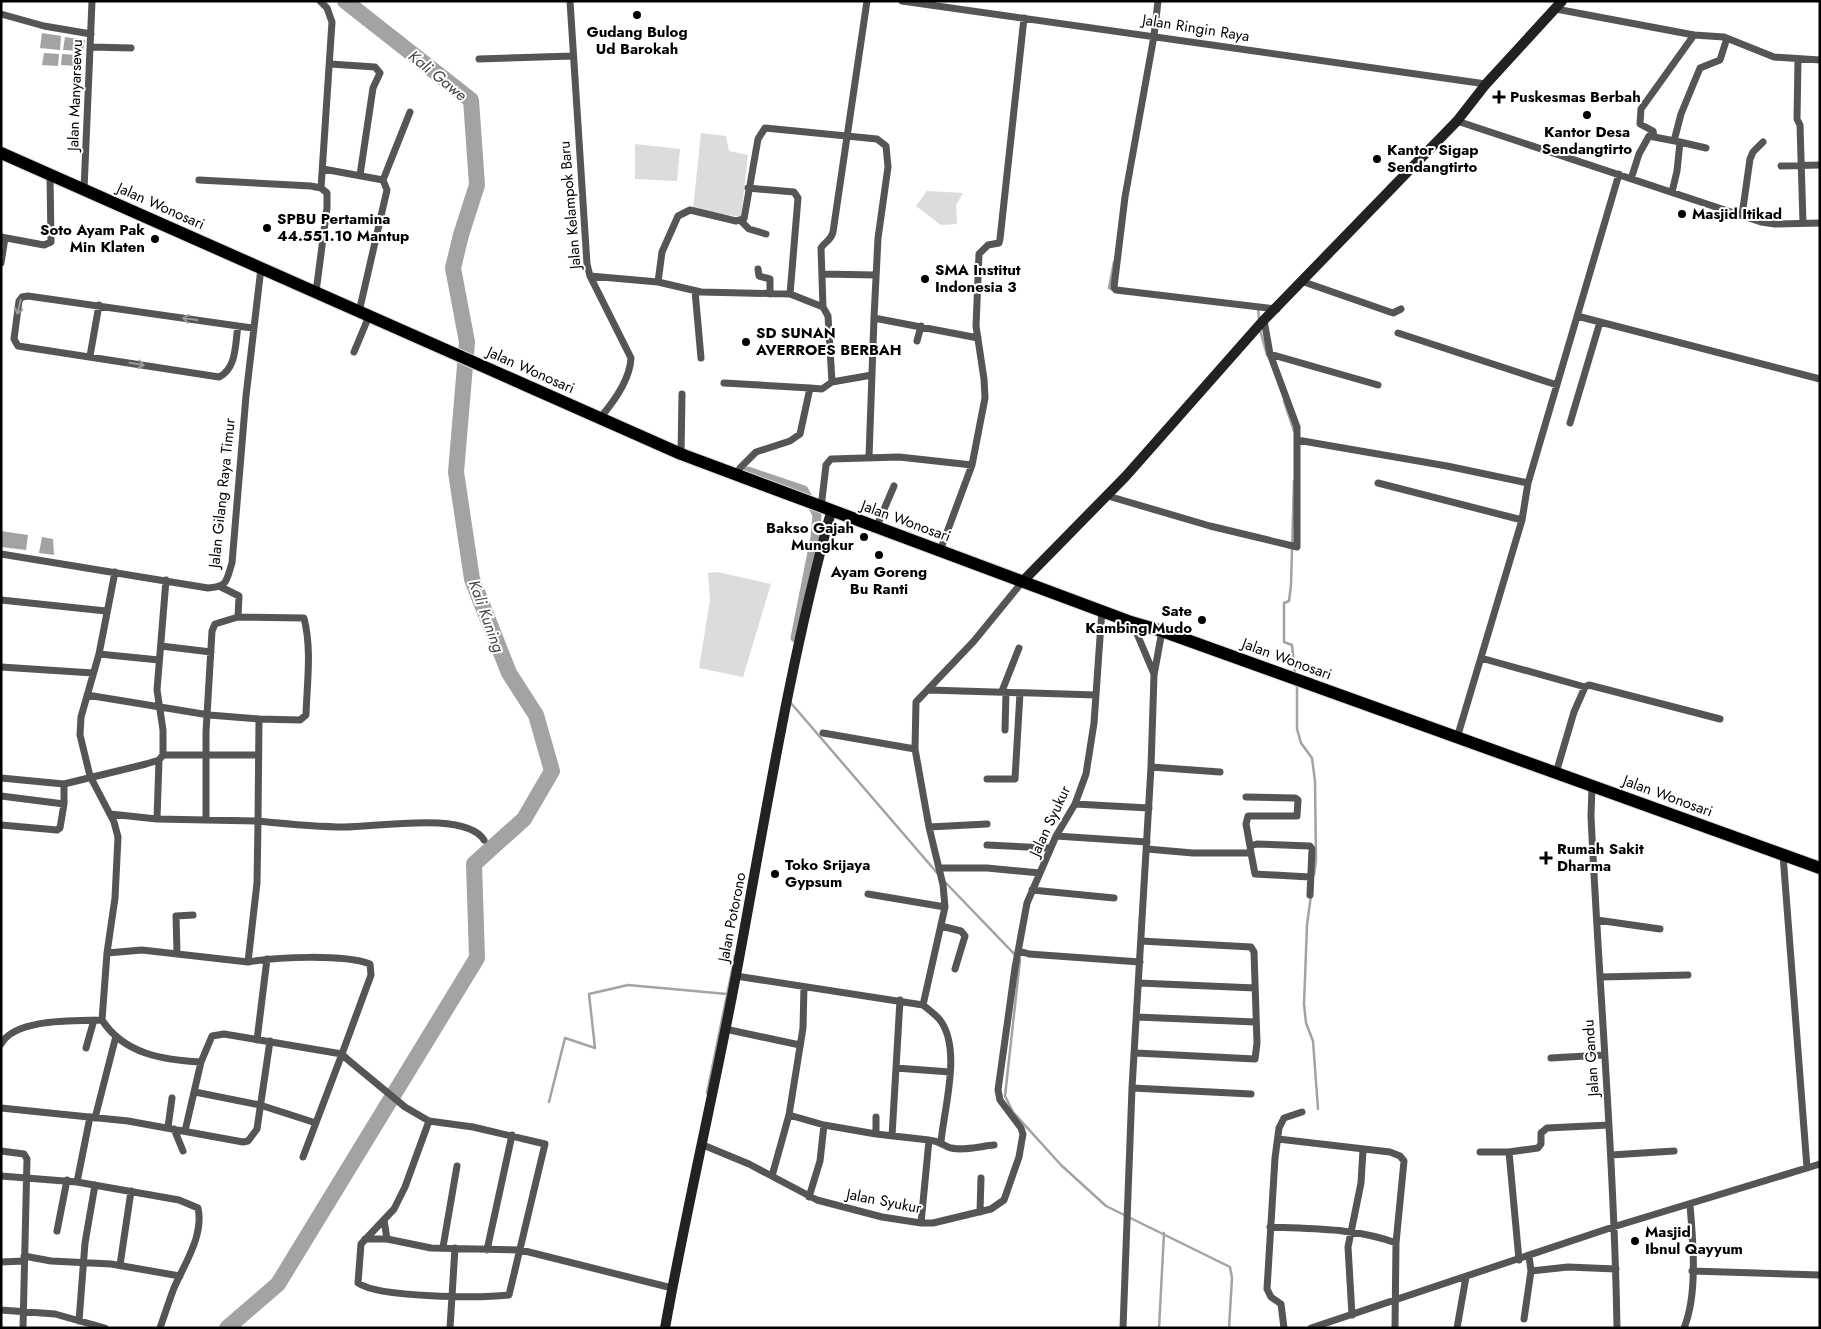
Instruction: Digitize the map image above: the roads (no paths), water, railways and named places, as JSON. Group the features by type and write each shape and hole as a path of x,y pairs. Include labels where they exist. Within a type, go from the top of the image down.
{"highway":[{"name":"Jalan Wonosari","path":"1,153 599,419 736,476 1102,609 1132,622 1162,631 1820,868"}],"street":[{"name":"Jalan Manyarsewu","path":"84,190 92,1"},
{"path":"320,1 327,8 332,22 321,188"},
{"name":"Jalan Kelampok Baru","path":"570,1 586,264 590,276 631,358 630,366 618,393 599,419"},
{"path":"832,382 828,316 822,307 821,248 824,243 830,240 833,232 868,1"},
{"name":"Jalan Ringin Raya","path":"902,1 940,4 1024,18 1486,84"},
{"path":"1158,1 1125,197 1114,287 1116,290 1277,309"},
{"path":"922,1005 945,907 943,885 929,828 915,749 916,702 974,641 1023,581 1108,496 1264,320 1277,309 1301,281 1457,121 1486,84 1560,3 1694,35 1728,38 1774,57 1820,60"},
{"path":"1,14 44,26 91,34"},
{"path":"940,551 972,465 985,398 976,326 979,254 988,245 999,243 1000,239 1024,18"},
{"path":"1654,136 1653,131 1640,124 1640,109 1694,35"},
{"path":"1672,192 1677,170 1677,142 1681,114 1700,68 1720,60 1728,38"},
{"path":"91,46 131,48"},
{"path":"479,59 573,56"},
{"path":"1798,59 1797,119 1800,125 1803,223"},
{"path":"330,64 375,67 380,74 373,88 360,175"},
{"path":"354,352 364,314 387,190 383,180 410,112"},
{"path":"1457,121 1742,215 1776,224 1820,223"},
{"path":"658,282 662,252 678,216 690,210 736,222 744,218 758,139 765,128 877,139 886,146 888,166 879,222 875,275 868,458"},
{"path":"1631,179 1648,137 1654,136 1706,148"},
{"path":"1742,215 1750,159 1753,152 1763,142"},
{"path":"1781,166 1820,165"},
{"path":"323,169 383,180"},
{"path":"1457,738 1522,520 1528,483 1619,174"},
{"path":"1,263 3,238 44,245 51,242 50,175"},
{"path":"199,180 321,188 327,193 328,199 316,292"},
{"path":"748,188 794,192 798,198 790,294"},
{"path":"740,220 749,229 766,234"},
{"name":"Jalan Gilang Raya Timur","path":"1,554 208,588 221,587 225,584 232,562 253,328 261,268"},
{"path":"758,269 759,276 770,279 770,294"},
{"path":"822,274 875,275"},
{"path":"590,276 658,282 695,291 790,294 822,307"},
{"path":"1301,281 1394,313 1401,309"},
{"path":"695,291 701,358"},
{"path":"238,326 232,366 227,373 219,377 18,346 14,339 20,301 22,297 28,296 253,328"},
{"path":"90,356 99,305"},
{"path":"1577,316 1820,379"},
{"path":"874,318 978,338"},
{"path":"1108,496 1210,526 1296,547 1297,427 1270,354 1264,320"},
{"path":"1570,424 1600,322"},
{"path":"917,341 921,326"},
{"path":"1398,333 1557,385"},
{"path":"1270,354 1378,384"},
{"path":"724,382 822,389 832,382 872,375"},
{"path":"736,476 740,468 756,452 790,441 800,434 810,388"},
{"path":"681,454 682,394"},
{"path":"1298,440 1447,466 1528,483"},
{"path":"818,507 828,461 899,458 972,465"},
{"path":"1378,483 1522,520"},
{"path":"876,528 894,486"},
{"name":"Jalan Potorono","path":"665,1328 736,976 803,618 818,507"},
{"path":"86,1048 98,1020 115,898 118,837 110,814 90,776 80,734 81,717 99,654 115,572"},
{"path":"157,819 163,730 159,708 159,660 166,580"},
{"path":"221,587 238,594 238,617"},
{"path":"1,600 106,611"},
{"name":"Jalan Syukur","path":"703,1145 749,1164 809,1197 856,1212 921,1223 991,1209 1004,1200 1022,1140 1021,1128 1005,1108 998,1090 1015,968 1027,902 1050,848 1075,804 1086,774 1096,695 1102,609"},
{"path":"87,695 209,715 300,720 306,715 310,653 304,618 238,617 220,622 212,627 209,715 206,755 206,819"},
{"path":"1132,622 1154,675"},
{"path":"1123,1328 1132,1088 1136,1054 1152,767 1154,675 1162,631"},
{"path":"161,646 210,652"},
{"path":"1005,730 1004,691 1019,648"},
{"path":"99,654 159,660"},
{"path":"1481,658 1585,687 1589,685 1720,719"},
{"path":"1,667 93,673"},
{"path":"1556,773 1574,712 1585,687"},
{"path":"929,690 1096,695"},
{"path":"987,779 1014,779 1020,692"},
{"path":"248,962 256,883 259,719"},
{"path":"823,733 915,749"},
{"path":"1,778 64,784 75,783 90,776 161,757 258,755"},
{"path":"1152,767 1220,772"},
{"path":"1,825 57,830 60,828 64,804 64,784"},
{"name":"Jalan Gandu","path":"1592,786 1591,816 1603,1055 1611,1155 1617,1328"},
{"path":"1,796 64,804"},
{"path":"1246,797 1295,798 1298,800 1297,816 1248,816 1246,824 1255,874 1310,877"},
{"path":"1075,804 1149,808"},
{"path":"110,814 157,819 258,820 308,826 337,827 427,823 468,827 480,832 484,840"},
{"path":"929,828 987,824"},
{"path":"1056,836 1193,853 1312,847 1310,895"},
{"path":"987,845 1050,848"},
{"path":"1783,855 1807,1168"},
{"path":"940,870 987,868 1040,872"},
{"path":"1032,890 1114,898"},
{"path":"868,894 945,907"},
{"path":"177,953 176,916 193,915"},
{"path":"1597,920 1660,929"},
{"path":"941,926 961,931 965,936 956,969"},
{"path":"1136,1054 1255,1059 1254,952 1251,947 1141,942"},
{"path":"106,954 142,950 248,962 267,959 352,960 370,964 371,975 303,1157"},
{"path":"1018,951 1029,954 1140,962"},
{"path":"258,1040 267,959"},
{"path":"1600,977 1688,975"},
{"path":"736,976 900,1000 922,1005 940,1020 945,1030 950,1072 941,1142"},
{"path":"1139,983 1255,988"},
{"path":"772,1176 789,1115 804,1028 804,987"},
{"path":"892,1136 900,1000"},
{"path":"1137,1017 1255,1022"},
{"path":"1,1044 11,1032 29,1026 98,1020 116,1036 140,1052 155,1057 201,1062"},
{"path":"725,1029 800,1045"},
{"path":"186,1131 201,1062 212,1036 218,1034 342,1054 387,1094 429,1121 473,1127 545,1144 509,1295 452,1296 408,1294 362,1286 358,1283 360,1250 365,1238 394,1209 405,1187 429,1121"},
{"path":"78,1182 93,1118 116,1036"},
{"path":"1,1108 171,1128 243,1142 248,1141 257,1129 270,1041"},
{"path":"1551,1058 1603,1055"},
{"path":"896,1068 950,1072"},
{"path":"1132,1088 1251,1094"},
{"path":"195,1092 260,1105 316,1123"},
{"path":"172,1098 171,1128 184,1151"},
{"path":"1284,1328 1281,1304 1271,1297 1267,1290 1278,1128 1284,1118 1302,1112"},
{"path":"789,1115 824,1125 941,1142 949,1147 994,1145"},
{"path":"876,1117 876,1134"},
{"path":"809,1197 820,1161 824,1125"},
{"path":"1480,1152 1509,1152 1538,1148 1541,1144 1541,1133 1547,1128 1609,1125"},
{"path":"487,1250 512,1135"},
{"path":"1278,1139 1390,1152 1400,1156 1404,1161 1396,1243 1397,1301 1395,1328"},
{"path":"921,1223 929,1140"},
{"path":"1352,1315 1348,1247 1353,1233 1355,1203 1361,1183 1363,1150"},
{"path":"1,1151 26,1156 23,1328"},
{"path":"1611,1155 1674,1151"},
{"path":"1509,1152 1519,1260"},
{"path":"1311,1328 1613,1228 1820,1164"},
{"path":"443,1247 457,1166"},
{"path":"1,1176 67,1180 94,1184 179,1200 198,1208 200,1217 198,1230 160,1328"},
{"path":"980,1212 981,1178"},
{"path":"57,1231 67,1180"},
{"path":"79,1321 94,1184"},
{"path":"120,1265 131,1191"},
{"path":"1684,1328 1688,1319 1692,1271 1690,1205"},
{"path":"384,1220 387,1239"},
{"path":"1270,1227 1353,1233 1384,1238 1396,1243"},
{"path":"365,1238 387,1239 431,1248 521,1250 672,1288"},
{"path":"450,1328 455,1248"},
{"path":"1524,1319 1530,1271 1529,1256"},
{"path":"1,1262 23,1259 120,1265 180,1276"},
{"path":"1530,1271 1568,1267 1616,1269"},
{"path":"1692,1271 1820,1275"},
{"path":"1457,1328 1466,1278"},
{"path":"1,1310 55,1314 105,1328"}],"waterway":[{"name":"Kali Kuning","path":"227,1328 278,1284 477,958 474,864 524,819 552,771 536,715 509,673 472,579 456,472 467,342 453,268 477,185 471,100 345,1"},
{"path":"1114,262 1109,288 1114,291"},
{"path":"1258,308 1259,319"},
{"path":"1260,330 1267,355"},
{"path":"1284,401 1294,431"},
{"path":"748,471 804,490 817,515 815,537 795,638"},
{"path":"1294,481 1291,585 1289,601 1284,603 1284,642 1292,645 1295,674"},
{"path":"1297,685 1297,729 1301,743 1312,758 1315,781 1316,860 1314,875"},
{"path":"790,702 938,874"},
{"path":"945,882 1020,960 1005,1096 1013,1112 1061,1165 1106,1206 1230,1267 1232,1278 1229,1328"},
{"path":"1311,895 1307,925 1304,1004 1306,1023 1313,1041 1318,1109"},
{"path":"707,1093 735,956"},
{"path":"549,1102 565,1038 595,1048 589,994 628,985 727,994"},
{"path":"1159,1328 1164,1233"}],"place":[{"name":"Gudang Bulog Ud Barokah","path":"637,15"},
{"name":"Puskesmas Berbah","path":"1499,97"},
{"name":"Kantor Desa Sendangtirto","path":"1587,115"},
{"name":"Kantor Sigap Sendangtirto","path":"1377,159"},
{"name":"Masjid Itikad","path":"1682,214"},
{"name":"SPBU Pertamina 44.551.10 Mantup","path":"267,228"},
{"name":"Soto Ayam Pak Min Klaten","path":"155,239"},
{"name":"SMA Institut Indonesia 3","path":"925,279"},
{"name":"SD SUNAN AVERROES BERBAH","path":"746,342"},
{"name":"Bakso Gajah Mungkur","path":"864,537"},
{"name":"Ayam Goreng Bu Ranti","path":"879,555"},
{"name":"Sate Kambing Mudo","path":"1202,620"},
{"name":"Rumah Sakit Dharma","path":"1546,858"},
{"name":"Toko Srijaya Gypsum","path":"775,874"},
{"name":"Masjid Ibnul Qayyum","path":"1635,1241"}],"water label":[{"name":"Kali Gawe","path":"438,75"}]}
